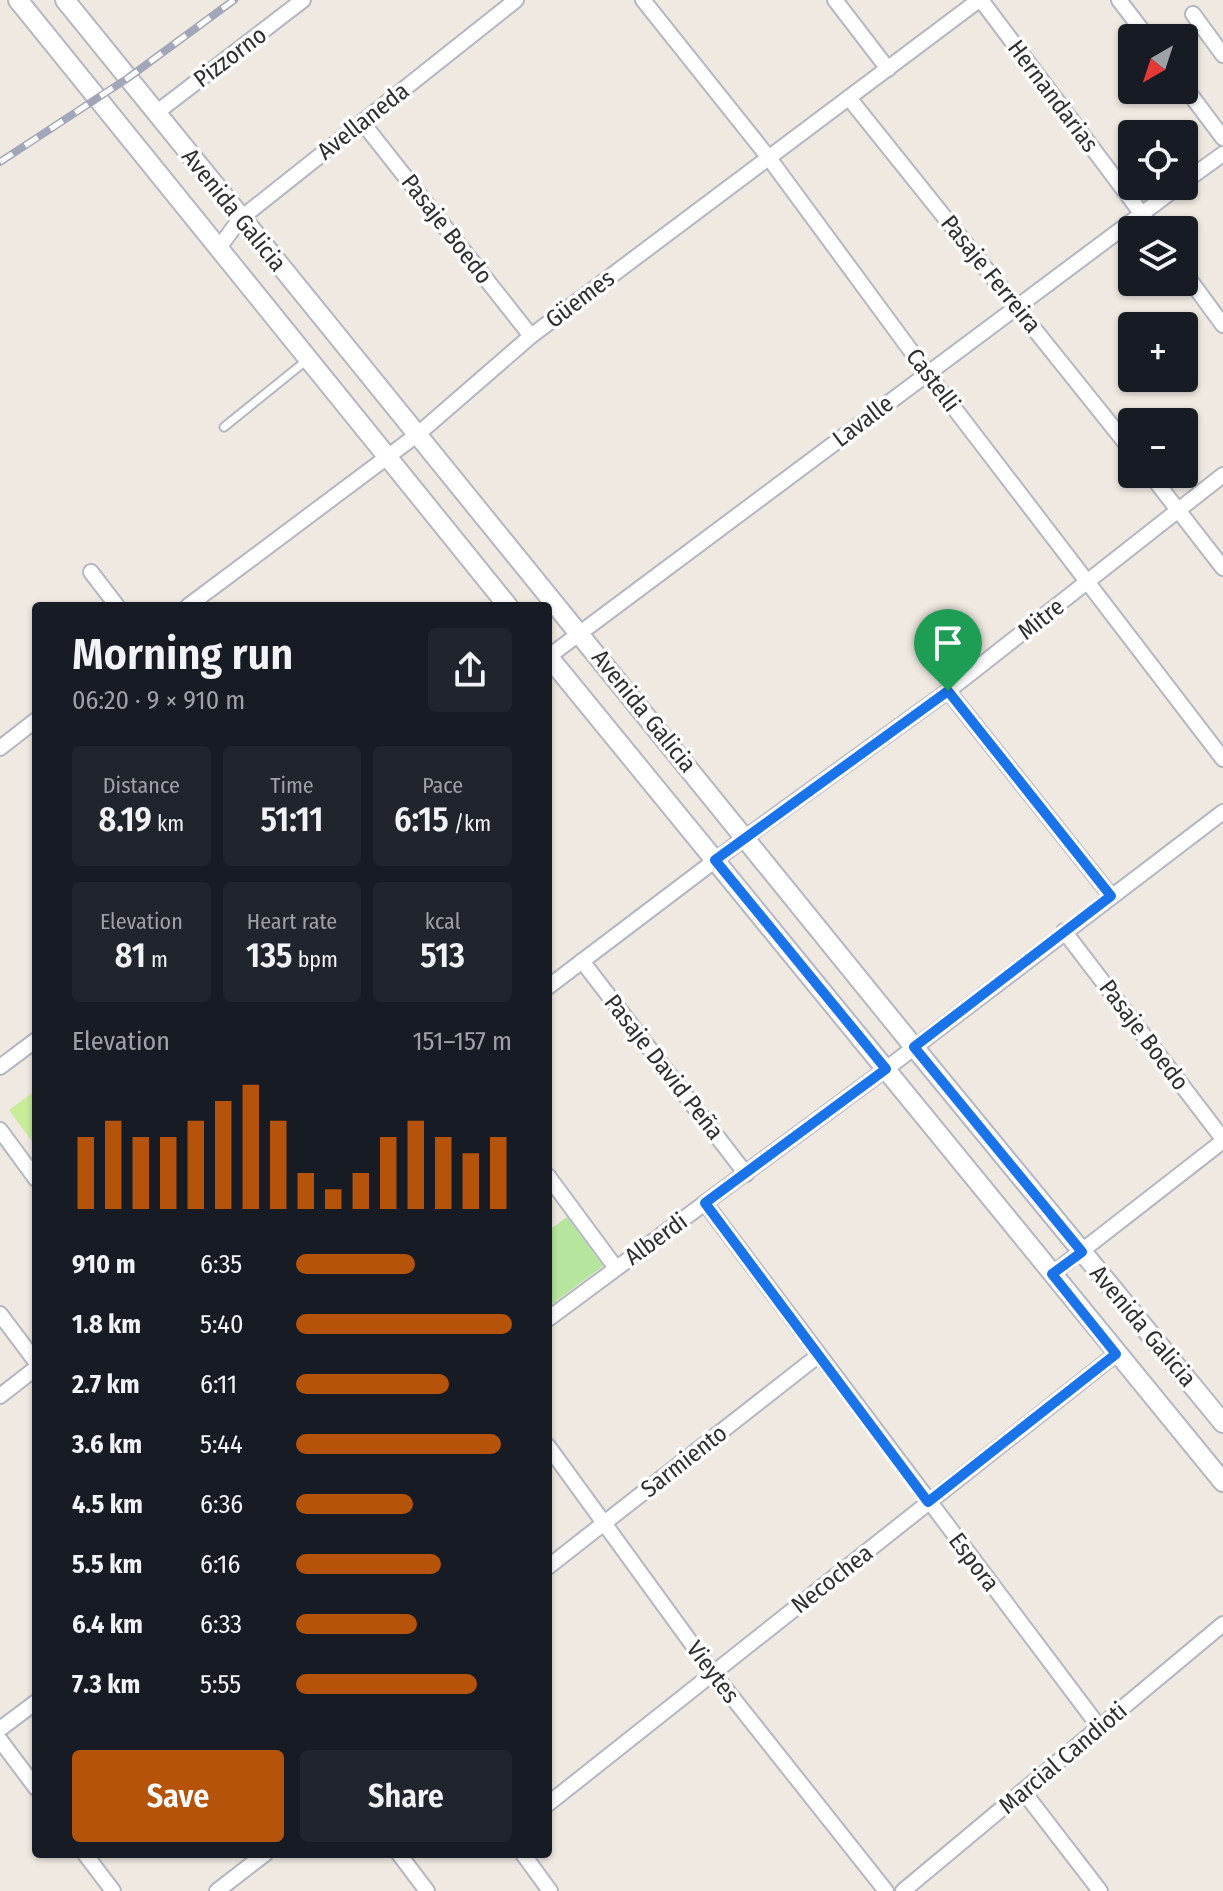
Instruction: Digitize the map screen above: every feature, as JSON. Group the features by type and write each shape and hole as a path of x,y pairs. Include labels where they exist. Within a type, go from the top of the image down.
{"main road":[{"name":"Avenida Galicia","path":"18,0 505,602"},
{"name":"Avenida Galicia","path":"65,0 240,219 1223,1423"},
{"name":"Avenida Galicia","path":"552,661 1116,1354 1222,1479"}],"street":[{"name":"Pizzorno","path":"156,113 303,0"},
{"name":"Avellaneda","path":"218,249 240,219 516,0"},
{"name":"Castelli","path":"643,0 769,158 928,374 1223,759"},
{"path":"835,0 888,69"},
{"name":"Güemes","path":"193,602 418,434 531,336 980,0"},
{"name":"Hernandarias","path":"980,0 1142,214"},
{"path":"1119,0 1137,24"},
{"path":"1193,14 1223,55"},
{"name":"Pasaje Ferreira","path":"849,98 1118,433"},
{"path":"1198,104 1223,138"},
{"name":"Pasaje Boedo","path":"362,122 531,336"},
{"name":"Lavalle","path":"1198,172 1223,154"},
{"name":"Lavalle","path":"552,653 1161,200"},
{"path":"1198,291 1223,325"},
{"name":"Mitre","path":"552,984 746,837 948,691 1223,475"},
{"path":"1161,488 1223,568"},
{"path":"91,572 114,602"},
{"path":"948,691 1111,896"},
{"path":"0,748 32,723"},
{"name":"Alberdi","path":"552,1316 886,1069 1223,812"},
{"name":"Pasaje Boedo","path":"1064,931 1223,1140"},
{"name":"Pasaje David Peña","path":"582,961 746,1174"},
{"path":"0,1067 32,1043"},
{"path":"0,1130 32,1174"},
{"path":"1052,1274 1223,1140"},
{"path":"552,1181 616,1268"},
{"name":"Espora","path":"705,1203 1100,1728"},
{"path":"0,1314 32,1359"},
{"name":"Necochea","path":"552,1801 1116,1354"},
{"name":"Sarmiento","path":"552,1564 819,1355"},
{"path":"0,1396 32,1368"},
{"name":"Vieytes","path":"552,1451 713,1673 886,1891"},
{"name":"Marcial Candioti","path":"903,1891 1223,1624"},
{"path":"0,1729 32,1705"},
{"path":"0,1740 32,1783"},
{"path":"1023,1791 1100,1891"},
{"path":"88,1858 113,1891"},
{"path":"217,1891 260,1858"},
{"path":"402,1858 427,1891"},
{"path":"526,1858 550,1891"}],"lane":[{"path":"224,427 309,359"}],"green space":[{"path":"32,1093 32,1142 9,1110"},
{"path":"567,1217 603,1266 552,1304 552,1228"}],"railway":[{"path":"0,162 128,78 234,0"}],"route":[{"path":"948,691 1111,896 914,1047 1082,1252 1052,1274 1116,1354 928,1502 705,1203 886,1069 715,860 948,691"}]}
